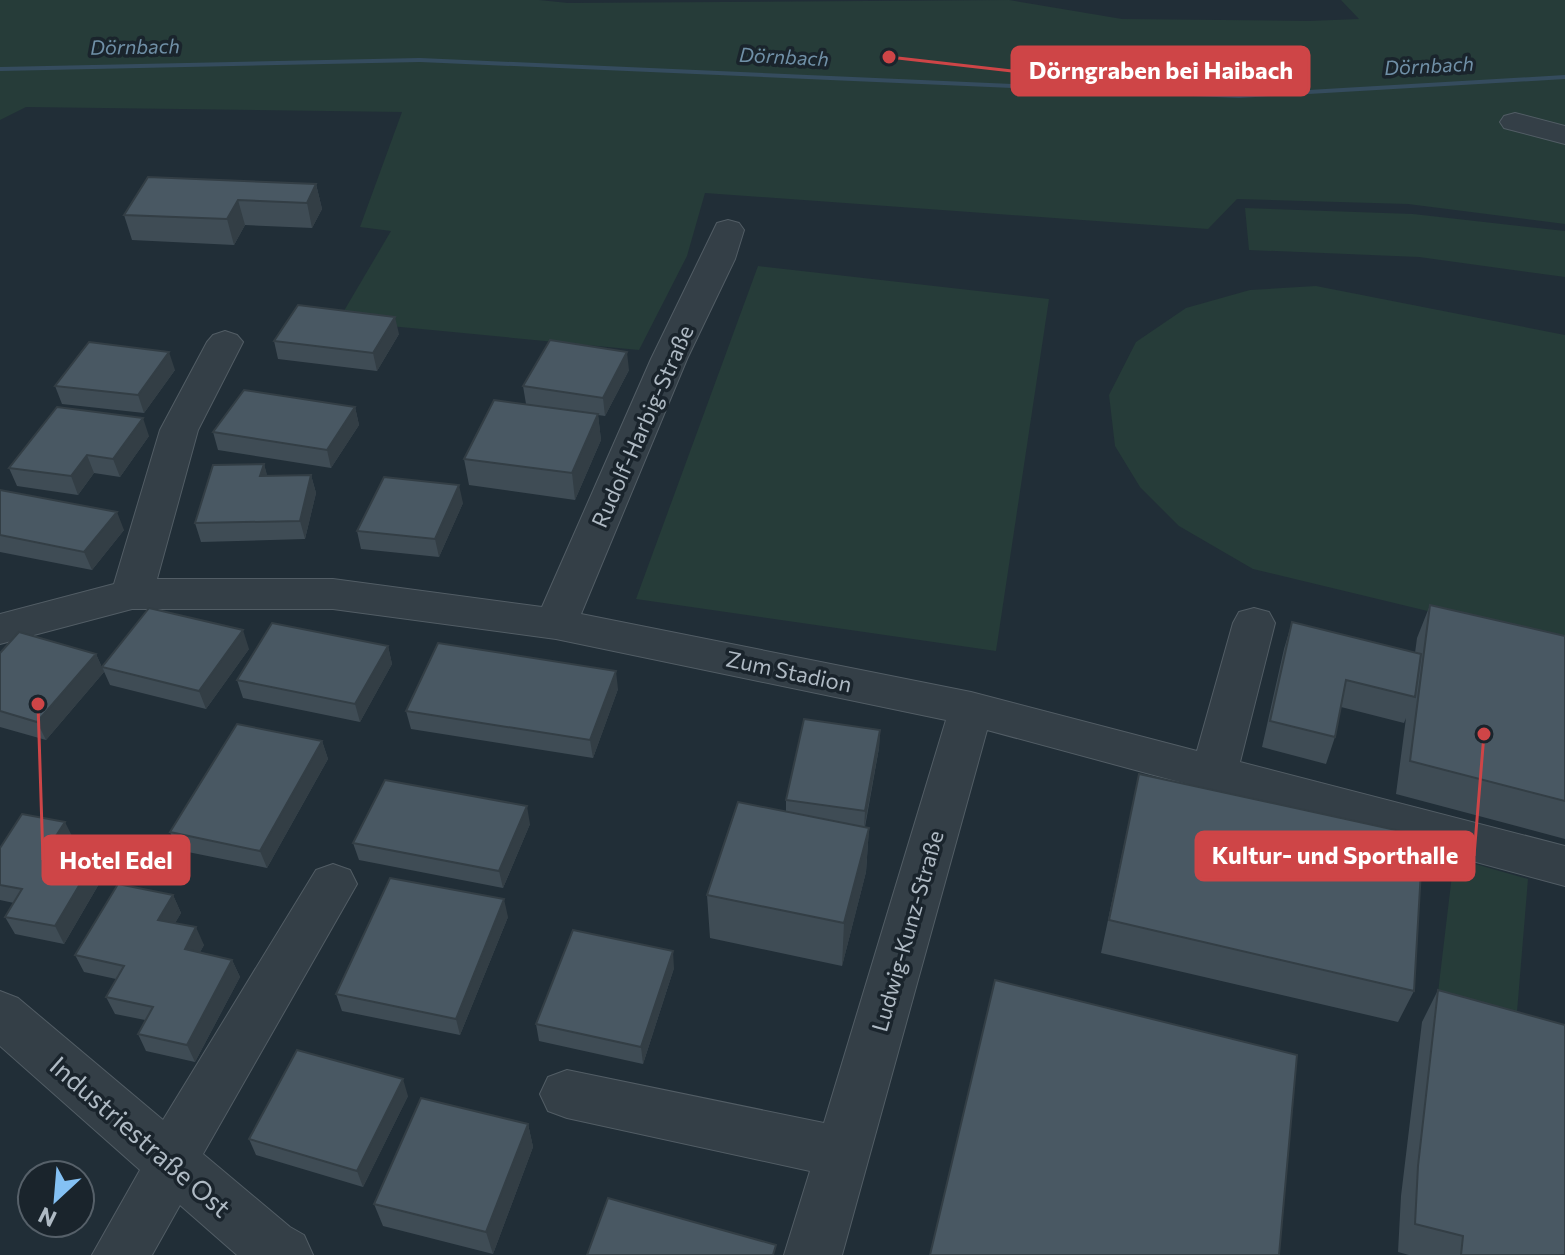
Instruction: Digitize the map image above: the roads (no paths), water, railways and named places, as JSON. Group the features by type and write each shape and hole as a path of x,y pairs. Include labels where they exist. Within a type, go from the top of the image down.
{"street":[{"path":"1515,122 1565,135"},
{"name":"Rudolf-Harbig-Straße","path":"556,624 669,359 718,259 728,230"},
{"path":"132,594 179,430 225,342"},
{"name":"Zum Stadion","path":"0,629 132,594 333,594 556,624 971,709 1565,866"},
{"path":"1214,773 1254,623"},
{"name":"Ludwig-Kunz-Straße","path":"813,1255 971,709"},
{"path":"121,1255 170,1163 333,884"},
{"name":"Industriestraße Ost","path":"0,1014 170,1163 270,1247 284,1255"},
{"path":"567,1094 843,1153"}],"waterway":[{"name":"Dörnbach","path":"0,69 420,60 1239,96 1565,77"}],"place":[{"name":"Dörngraben bei Haibach","path":"889,57"},
{"name":"Hotel Edel","path":"38,704"},
{"name":"Kultur- und Sporthalle","path":"1484,734"}]}
